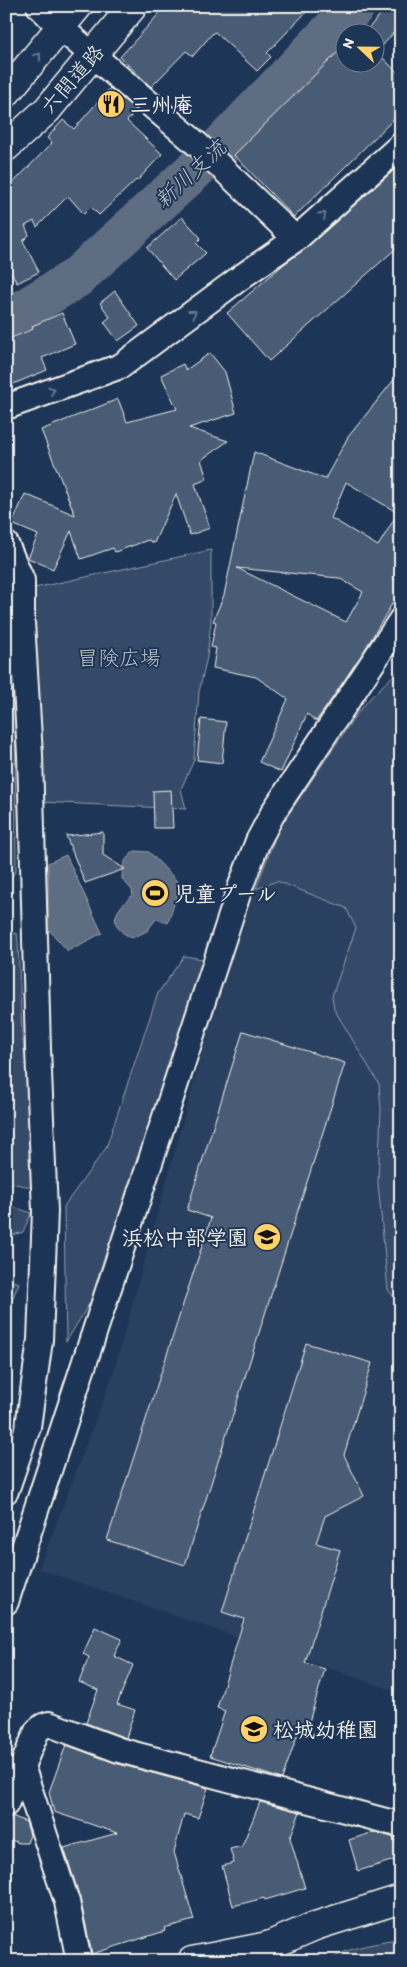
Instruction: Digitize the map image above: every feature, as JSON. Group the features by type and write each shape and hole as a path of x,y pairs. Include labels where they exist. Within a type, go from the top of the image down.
{"main road":[{"name":"六間道路","path":"6,93 78,6"},
{"name":"六間道路","path":"6,147 46,110 132,6"},
{"path":"192,1961 271,1953 315,1926 401,1899"}],"street":[{"path":"39,6 61,28 94,54 198,145 296,239"},
{"path":"6,407 121,366 296,239 401,145"},
{"path":"6,544 22,580 38,1049 46,1211 40,1340 31,1407 28,1427 6,1491"},
{"path":"6,1602 241,885 258,841 274,811 401,620"},
{"path":"6,1804 37,1731 49,1724 119,1750 401,1825"},
{"path":"22,1766 67,1902 79,1961"}],"shaded area":[{"name":"児童プール","path":"135,851 149,852 178,882 179,889 168,923 156,919 147,931 132,938 118,928 116,917 121,906 133,895 132,890 122,879 122,874 126,860"},
{"path":"66,855 102,933 68,951 48,929 48,863"},
{"name":"浜松中部学園","path":"277,881 346,908 357,928 332,996 334,1009 379,1084 388,1290 401,1306 401,1693 39,1569 113,1374 207,1035 233,953 256,889"}],"green space":[{"name":"冒険広場","path":"211,550 211,622 207,657 199,692 194,760 181,789 186,809 40,802 30,589"},
{"path":"6,645 15,696 16,871 6,885"},
{"path":"401,668 401,1306 388,1290 378,1183 381,1109 379,1084 334,1009 332,996 356,928 346,908 277,881 256,889 278,830 356,715 371,697"},
{"path":"17,933 22,1033 33,1123 29,1159 42,1182 37,1188 10,1183 8,1205 31,1213 23,1232 6,1237 6,936"},
{"path":"184,956 209,960 97,1291 66,1342 64,1206 106,1148 158,993"},
{"path":"6,1279 19,1283 6,1315"},
{"path":"401,1939 401,1961 330,1961 336,1956 353,1949"}],"building":[{"path":"166,6 312,6 267,53 271,57 257,71 215,32 193,56 186,51 151,87 120,57"},
{"path":"388,6 401,6 401,24 384,44 384,22 374,22"},
{"path":"334,56 334,72 384,72 384,59 401,76 401,112 294,217 234,155"},
{"path":"110,88 136,110 127,121 162,154 137,181 99,215 91,207 84,214 68,196 37,227 34,221 25,226 29,235 23,241 39,272 17,283 6,262 6,181 9,187 52,143 47,138 63,120 74,129"},
{"path":"401,164 401,244 269,361 227,313 284,264 305,249"},
{"path":"182,217 201,238 196,243 206,253 174,280 147,248"},
{"path":"115,291 139,326 118,341 104,322 110,317 100,303"},
{"path":"62,313 75,344 42,358 47,370 6,387 6,340 33,329 32,326"},
{"path":"210,353 225,372 236,413 189,428 228,441 201,460 207,479 195,484 210,528 190,535 176,494 154,543 148,540 115,552 113,548 81,559 71,531 53,569 28,558 38,535 12,524 25,494 75,515 41,430 118,399 127,422 177,409 161,375 183,364 186,370"},
{"path":"401,371 401,566 393,578 401,583 401,589 364,651 316,721 307,714 281,772 259,762 288,699 256,677 213,668 216,648 211,647 216,622 213,621 224,595 254,452 325,479 348,437","holes":["346,482 398,513 378,546 331,518","237,568 339,578 363,592 346,622"]},
{"path":"201,719 226,722 222,763 197,760"},
{"path":"171,790 173,828 154,828 153,791"},
{"path":"103,832 103,855 125,869 85,883 66,836"},
{"path":"243,1031 345,1063 185,1565 107,1540 211,1218 187,1210"},
{"path":"306,1343 372,1363 344,1455 364,1496 325,1516 316,1543 340,1550 305,1663 325,1669 305,1735 298,1733 282,1779 210,1756 225,1711 217,1708 244,1619 222,1612"},
{"path":"95,1627 122,1639 114,1656 133,1665 117,1704 135,1710 126,1738 86,1723 98,1690 79,1682 89,1657 83,1654"},
{"path":"66,1745 115,1763 208,1788 198,1818 184,1814 174,1852 194,1920 164,1928 165,1931 92,1954 80,1898 64,1848 117,1833 54,1812 49,1792"},
{"path":"260,1802 300,1812 290,1838 305,1888 265,1900 264,1898 233,1906 222,1866 234,1863 230,1849 242,1846"},
{"path":"12,1816 26,1822 30,1835 27,1843 19,1843 6,1838 6,1830"},
{"path":"374,1832 395,1838 401,1858 358,1871 349,1840"}],"waterway":[{"name":"新川支流","path":"6,317 25,309 76,278 221,146 355,6"}],"place":[{"name":"三州庵","path":"111,104"},
{"name":"児童プール","path":"155,893"},
{"name":"浜松中部学園","path":"267,1237"},
{"name":"松城幼稚園","path":"254,1729"}]}
